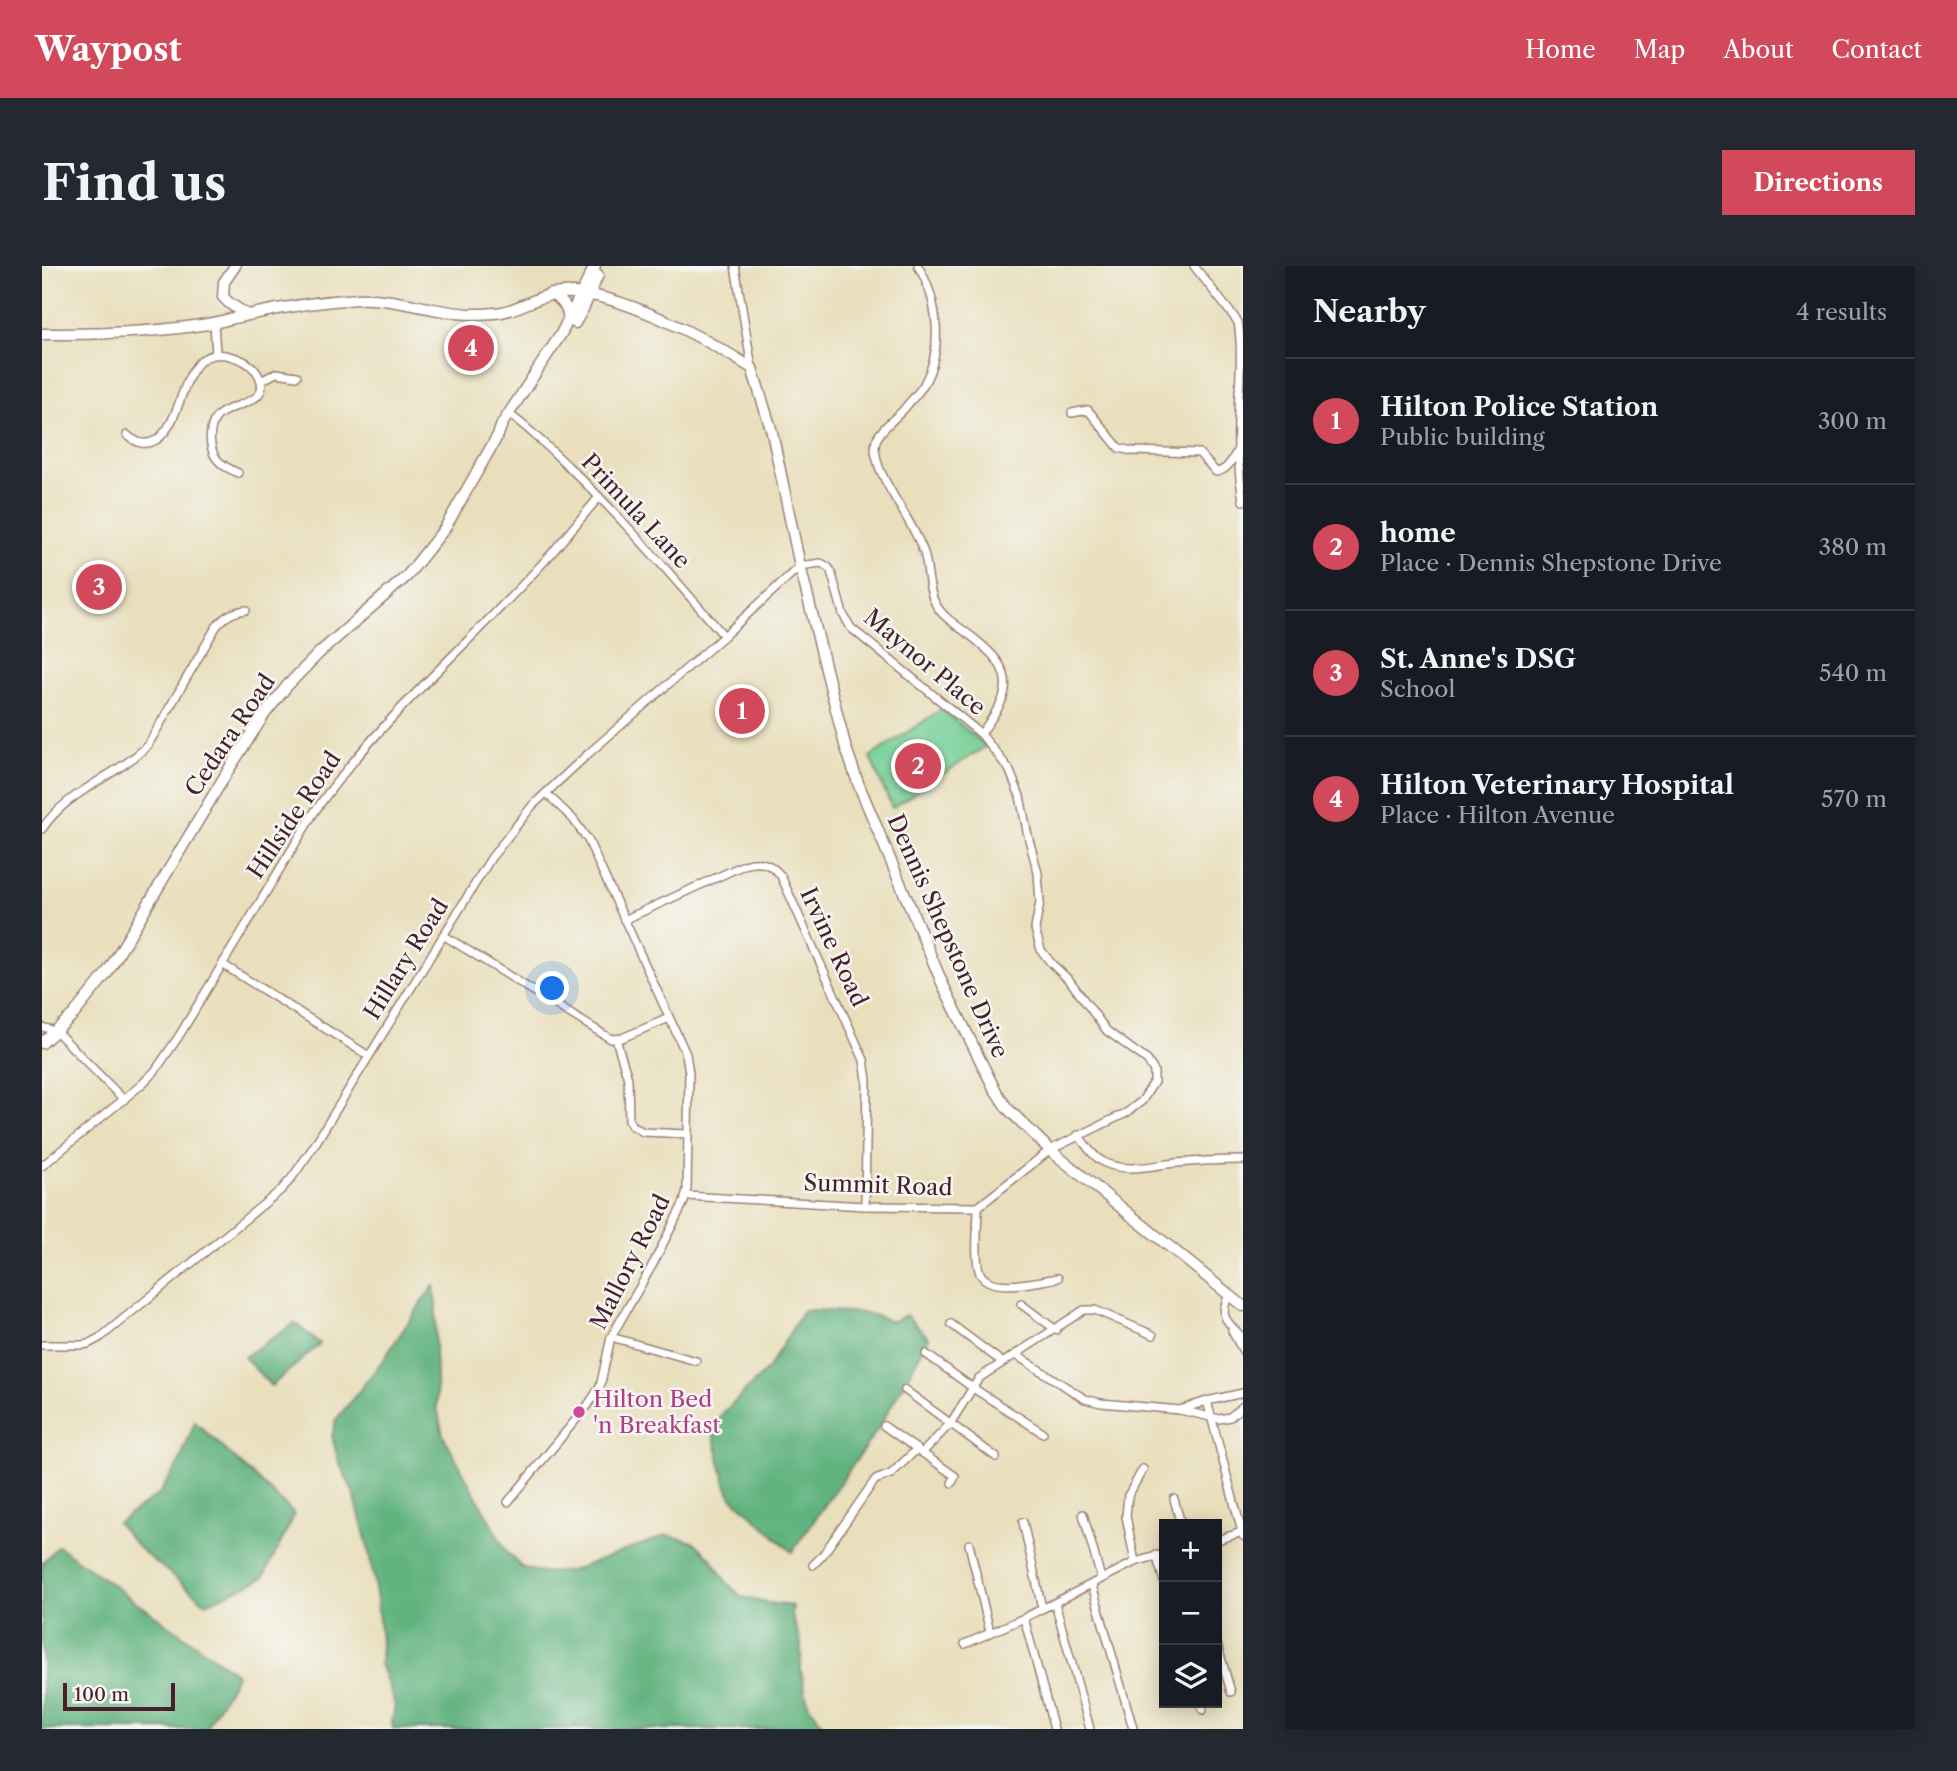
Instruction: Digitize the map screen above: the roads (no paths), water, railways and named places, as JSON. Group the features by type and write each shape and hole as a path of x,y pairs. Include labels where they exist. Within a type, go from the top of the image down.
{"street":[{"path":"235,266 224,282 223,296 247,315"},
{"path":"586,294 595,266"},
{"path":"586,294 601,266"},
{"path":"735,266 752,368"},
{"path":"918,266 930,291 933,308 936,337 933,361 924,384 877,439 875,452 884,478 914,528 924,554 932,596 937,607 954,624 987,648 1002,670 1005,680 1003,698 981,734"},
{"path":"1194,266 1238,322 1241,331 1243,344 1238,449 1243,501"},
{"path":"42,334 152,331 214,323 305,304 363,299 469,314 496,313 550,294 564,292 586,294 640,310 702,338 752,368"},
{"path":"550,294 566,306 569,321"},
{"name":"Cedara Road","path":"511,416 586,294"},
{"name":"Cedara Road","path":"42,1043 88,998 107,973 264,715 319,653 407,576 444,528 502,424 552,361 586,294"},
{"path":"214,323 216,354"},
{"path":"127,435 142,444 159,437 168,428 192,369 207,356 216,354 241,359 256,371 261,381 260,394 254,400 219,414 214,420 211,432 211,446 216,458 224,466 238,473"},
{"name":"Dennis Shepstone Drive","path":"752,368 772,432 800,566 845,745 858,783 943,985 994,1088 1007,1108 1050,1150 1243,1306"},
{"path":"261,381 276,373 297,376"},
{"path":"1072,413 1089,410 1119,448 1132,451 1199,453 1216,472 1226,468 1238,449"},
{"name":"Primula Lane","path":"511,416 599,497 724,636"},
{"name":"Hillside Road","path":"42,1166 141,1085 167,1055 315,811 354,758 550,555 599,497"},
{"name":"Maynor Place","path":"800,566 818,563 828,567 835,581 843,614 851,628 981,734"},
{"name":"Hillary Road","path":"42,1345 88,1345 101,1337 281,1190 300,1167 491,858 532,806 800,566"},
{"path":"42,829 62,806 139,754 148,745 216,627 233,612 246,610"},
{"name":"Summit Road","path":"686,1196 865,1206 978,1207 1050,1150 1126,1113 1142,1101 1154,1082 1154,1071 1147,1060 1107,1031 1070,981 1041,950 1035,929 1040,890 1020,796 1009,769 981,734"},
{"name":"Mallory Road","path":"508,1502 597,1393 604,1377 611,1337 653,1264 686,1196 689,1073 686,1054 582,830 546,793"},
{"name":"Irvine Road","path":"624,920 744,865 767,863 775,869 787,889 864,1060 867,1080 865,1206"},
{"path":"443,935 611,1039 629,1035 669,1018"},
{"path":"222,964 369,1056"},
{"path":"42,1027 56,1031 124,1100"},
{"path":"616,1039 628,1079 631,1125 643,1132 687,1134"},
{"path":"1078,1135 1096,1157 1122,1167 1243,1160"},
{"path":"978,1207 977,1262 985,1280 997,1285 1058,1278"},
{"path":"1229,1295 1223,1312 1243,1351"},
{"path":"1021,1304 1056,1330"},
{"path":"813,1565 875,1480 891,1474 950,1424 979,1378 1084,1310 1089,1309 1153,1335"},
{"path":"1227,1321 1243,1338"},
{"path":"951,1324 1002,1363"},
{"path":"611,1337 696,1361"},
{"path":"926,1354 1043,1433"},
{"path":"1016,1355 1084,1399 1101,1403 1180,1410 1219,1419 1230,1417 1243,1406"},
{"path":"905,1391 996,1458"},
{"path":"1180,1410 1243,1393"},
{"path":"1207,1401 1242,1534 1222,1539"},
{"path":"884,1426 955,1476 952,1483"},
{"path":"1135,1562 1126,1516 1128,1496 1143,1469"},
{"path":"1174,1499 1180,1519"},
{"path":"1083,1514 1101,1578"},
{"path":"1023,1522 1042,1608"},
{"path":"969,1544 989,1632"},
{"path":"965,1644 1024,1618 1135,1562 1159,1555"},
{"path":"1091,1585 1133,1728"},
{"path":"1055,1603 1090,1729"},
{"path":"1024,1618 1054,1729"},
{"path":"1217,1645 1231,1692"}],"place":[{"name":"Hilton Veterinary Hospital","path":"471,348"},
{"name":"St. Anne's DSG","path":"99,587"},
{"name":"Hilton Police Station","path":"742,711"},
{"name":"home","path":"918,766"},
{"name":"Hilton Bed 'n Breakfast","path":"579,1412"}]}
